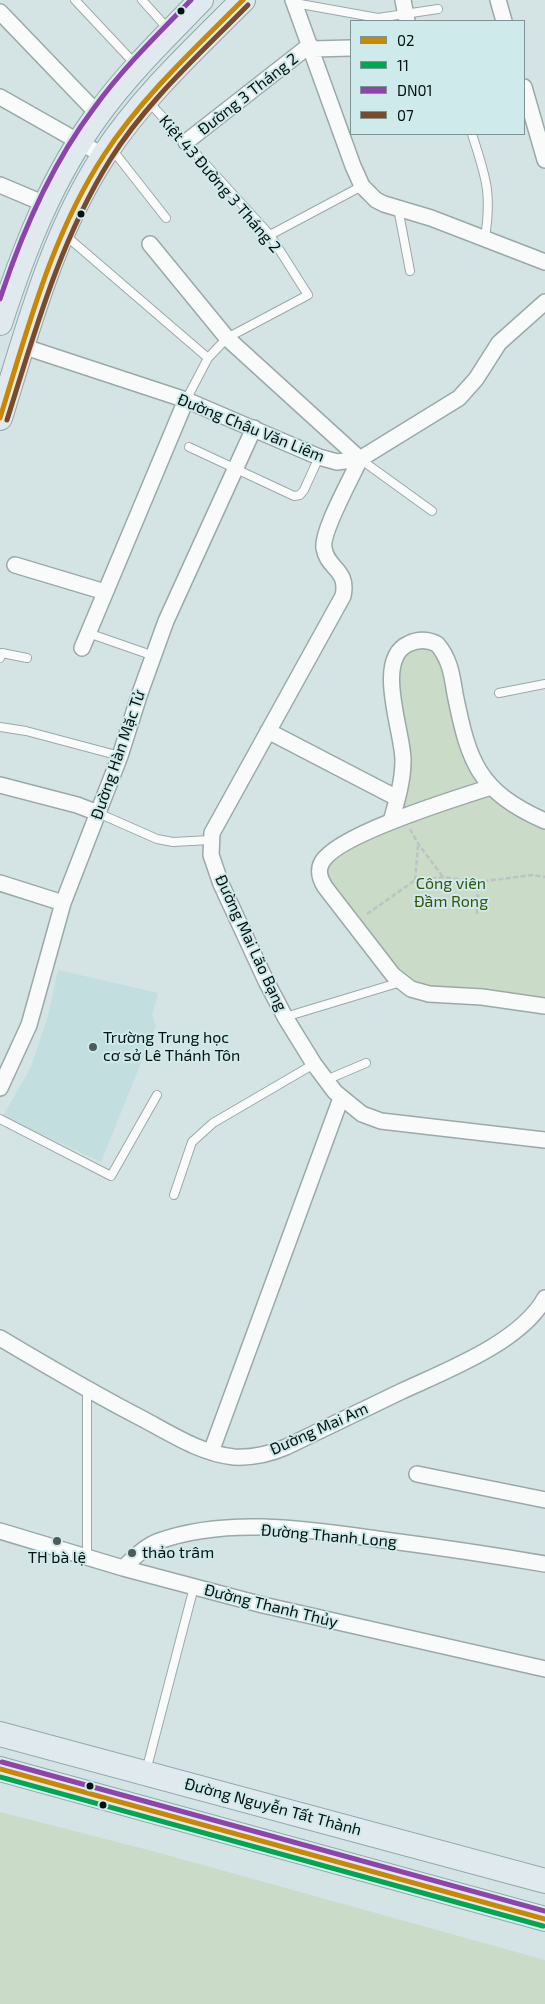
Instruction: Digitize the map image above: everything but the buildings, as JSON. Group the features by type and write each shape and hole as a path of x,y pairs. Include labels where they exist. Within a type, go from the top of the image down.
{"main road":[{"path":"0,323 7,276 80,141 98,114 138,66 201,0"},
{"path":"0,418 45,275 62,232 107,151 146,99 243,0"},
{"name":"Đường Nguyễn Tất Thành","path":"0,1734 545,1881"},
{"path":"0,1769 545,1920"},
{"path":"324,1858 334,1823"}],"street":[{"path":"403,0 406,18"},
{"path":"498,0 504,20"},
{"path":"294,2 362,186 376,200 485,238 545,262"},
{"path":"0,12 98,114"},
{"path":"311,47 350,48"},
{"name":"Đường 3 Tháng 2","path":"186,142 311,47"},
{"path":"525,90 545,160"},
{"path":"0,97 80,141 107,151"},
{"path":"0,186 45,204"},
{"path":"150,244 228,338 360,459 324,540 326,557 342,576 343,596 216,824 210,840"},
{"name":"Đường Châu Văn Liêm","path":"22,346 186,400 319,457 337,462 360,459 459,398 476,379 499,343 545,302"},
{"path":"82,648 186,400"},
{"name":"Đường Hàn Mặc Tử","path":"0,1088 36,1004 63,904 120,756 166,621 254,428"},
{"path":"15,565 105,592"},
{"path":"391,821 403,772 403,757 394,709 393,664 396,654 403,646 422,640 437,644 445,654 449,663 464,738 472,759 491,787 519,809 545,821"},
{"path":"268,731 397,798"},
{"path":"0,785 77,805 98,813"},
{"path":"491,787 391,821 330,854 323,860 320,874 325,887 401,982 411,989 430,994 482,997 545,1006"},
{"name":"Đường Mai Lão Bạng","path":"210,840 211,854 221,884 266,981 285,1017 314,1064 342,1098 362,1114 381,1121 545,1140"},
{"path":"0,883 63,904"},
{"path":"211,1452 342,1098"},
{"name":"Đường Mai Am","path":"0,1338 87,1390 183,1441 211,1452 246,1457 273,1452 286,1447 492,1346 532,1316 545,1298"},
{"path":"417,1474 545,1500"},
{"name":"Đường Thanh Long","path":"124,1568 144,1549 157,1541 195,1532 231,1528 321,1532 486,1554 545,1564"},
{"name":"Đường Thanh Thủy","path":"0,1530 124,1568 263,1605 544,1665"}],"lane":[{"path":"75,0 138,66"},
{"path":"142,0 170,32"},
{"path":"294,2 378,18 406,18 438,9"},
{"name":"Kiệt 43 Đường 3 Tháng 2","path":"146,99 270,235 308,295 228,338"},
{"path":"472,135 488,188 489,211 485,238"},
{"path":"107,151 166,218"},
{"path":"270,235 362,186"},
{"path":"398,208 410,271"},
{"path":"62,232 208,358"},
{"path":"186,400 208,358 228,338"},
{"path":"189,447 294,496 300,495 304,490 319,457"},
{"path":"360,459 432,511"},
{"path":"88,633 154,656"},
{"path":"0,658 2,653 27,658"},
{"path":"499,693 545,684"},
{"path":"0,726 120,756"},
{"path":"98,813 156,839 173,842 210,840"},
{"path":"285,1017 401,982"},
{"path":"326,1080 366,1063"},
{"path":"174,1195 192,1142 213,1123 314,1064"},
{"path":"0,1119 111,1176 157,1095"},
{"path":"87,1390 87,1556"},
{"path":"146,1772 194,1587"}],"path":[{"path":"367,914 417,877 418,845 443,877"},
{"path":"414,881 443,877 478,882 532,875 545,877"},
{"path":"477,914 478,882"}],"shaded area":[{"name":"Trường Trung học cơ sở Lê Thánh Tôn","path":"58,970 158,993 152,1015 156,1026 101,1162 3,1116 31,1067 48,1016"}],"green space":[{"name":"Công viên Đầm Rong","path":"437,644 472,759 491,787 545,821 545,1007 401,982 319,874 323,860 391,821 403,757 392,681 403,646"},
{"path":"0,1812 156,1852 545,1960 545,2004 0,2004"}],"transit line":[{"name":"DN01","path":"0,299 28,224 64,152 105,94 128,66 191,0"},
{"name":"02","path":"0,418 43,282 70,217 86,185 104,155 135,113 169,74 243,0"},
{"name":"07","path":"7,420 50,287 92,190 110,160 140,118 193,60 248,5"},
{"name":"DN01","path":"2,1762 545,1911"},
{"name":"02","path":"0,1769 545,1919"},
{"name":"11","path":"0,1777 543,1926"}],"place":[{"name":"Trường Trung học cơ sở Lê Thánh Tôn","path":"93,1047"},
{"name":"TH bà lệ","path":"57,1541"},
{"name":"thảo trâm","path":"132,1553"}]}
